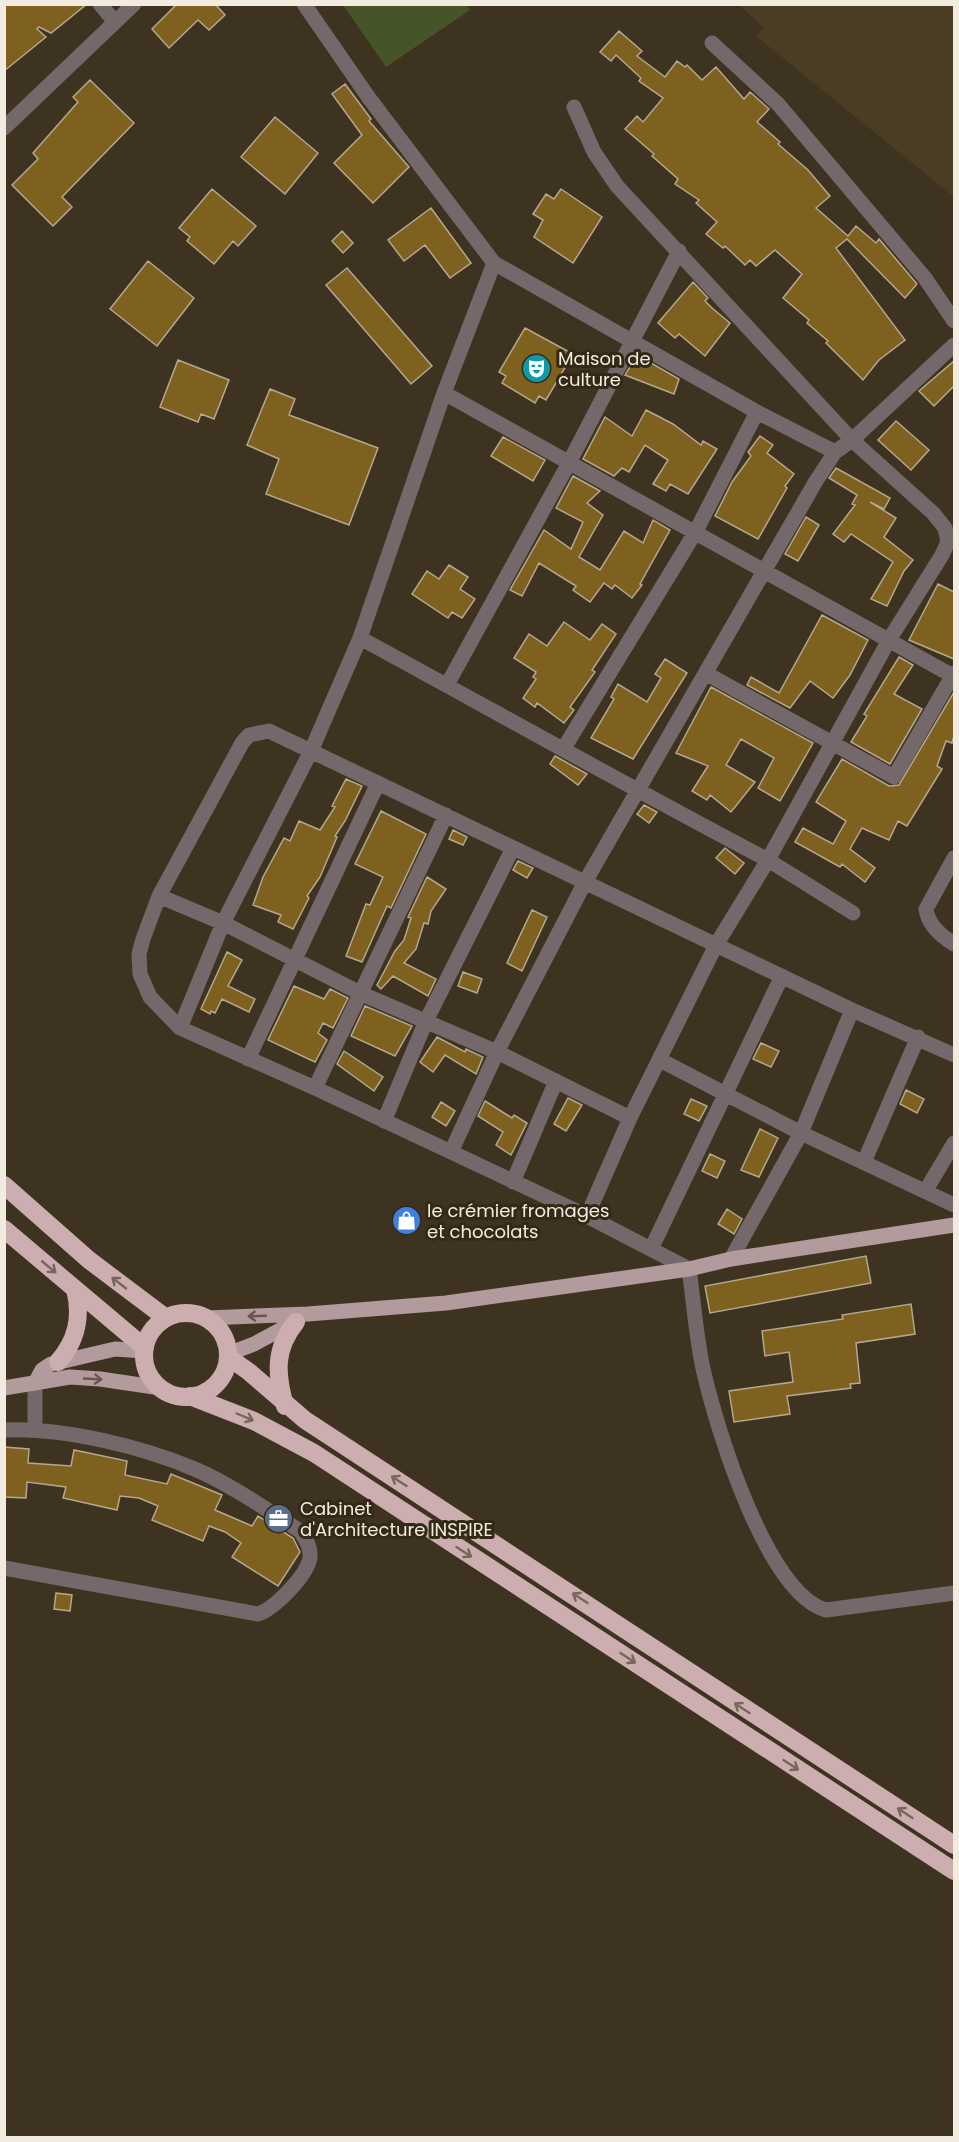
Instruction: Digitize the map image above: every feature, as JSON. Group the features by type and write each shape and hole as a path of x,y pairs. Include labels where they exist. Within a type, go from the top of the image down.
{"highway":[{"path":"4,1185 89,1260 166,1318"},
{"path":"4,1229 144,1349"},
{"path":"58,1362 75,1334 79,1311 75,1289"},
{"path":"190,1396 214,1386 224,1371 228,1356 221,1333 206,1318 186,1313 166,1318 152,1330 144,1349 148,1372 161,1388 180,1396 190,1396 254,1421 314,1453 954,1871"},
{"path":"285,1406 279,1384 278,1357 287,1332 302,1318"},
{"path":"228,1356 248,1371 285,1406 954,1845"}],"main road":[{"path":"206,1318 302,1318 446,1303 689,1269 731,1259 954,1226"},
{"path":"228,1356 302,1318"},
{"path":"34,1383 42,1370 58,1362 115,1349 144,1349"},
{"path":"4,1388 70,1377 161,1388"}],"street":[{"path":"100,4 114,21"},
{"path":"4,128 134,4"},
{"path":"304,4 369,98 494,263 757,412 835,452"},
{"path":"712,43 778,104 925,278 954,321"},
{"path":"574,107 604,170 852,440 933,513 945,528 951,543 889,640 768,860 716,945 630,1118 586,1216"},
{"path":"447,685 570,461 631,339 679,251"},
{"path":"180,1028 223,923 311,751 360,638 444,393 494,263"},
{"path":"451,1152 497,1052 585,882 639,793 835,452 852,440 954,345"},
{"path":"444,393 954,674 894,777 707,674"},
{"path":"564,748 696,531 757,412"},
{"path":"360,638 564,748 639,793 768,860 853,913"},
{"path":"954,1054 852,1010 269,731 249,735 242,743 159,896 141,946 140,974 150,997 180,1028 384,1120 652,1247 689,1269 704,1372 746,1505 768,1549 808,1603 826,1610 954,1593"},
{"path":"248,1059 378,783"},
{"path":"315,1088 446,815"},
{"path":"384,1120 426,1021 513,848"},
{"path":"954,858 926,909 927,919 936,930 954,944"},
{"path":"159,896 223,923 362,994 497,1052 630,1118"},
{"path":"652,1247 782,976"},
{"path":"731,1259 801,1133 852,1010"},
{"path":"864,1162 918,1037"},
{"path":"660,1060 801,1133 954,1205"},
{"path":"513,1182 556,1082"},
{"path":"926,1190 954,1143"},
{"path":"34,1383 35,1430"},
{"path":"4,1430 35,1430 102,1439 197,1470 300,1531 309,1548 310,1559 305,1571 273,1606 258,1614 4,1568"}],"shaded area":[{"path":"739,5 954,5 954,197 756,36 764,28"}],"green space":[{"path":"343,5 467,5 470,10 386,67"}],"building":[{"path":"4,4 87,4 51,33 39,27 37,29 46,37 4,71"},
{"path":"177,4 215,4 225,15 209,30 198,20 169,48 152,29"},
{"path":"619,31 642,51 637,56 665,77 677,61 685,67 687,65 702,80 716,67 744,99 750,92 769,109 757,122 808,170 830,196 816,208 848,236 856,226 876,243 879,239 917,284 905,298 847,239 836,248 905,340 879,360 863,380 826,343 828,341 807,323 809,320 783,298 802,274 775,250 756,266 750,260 745,265 725,246 723,248 706,234 717,222 696,203 699,200 675,184 678,179 625,129 637,116 643,122 663,98 639,81 641,78 616,55 611,61 600,52"},
{"path":"90,80 134,123 62,197 72,207 53,226 12,185 38,159 33,153 78,102 73,97"},
{"path":"345,84 371,119 369,121 409,167 373,203 334,163 362,135 332,94"},
{"path":"275,117 318,153 285,194 241,157"},
{"path":"212,189 256,226 238,246 233,241 214,264 187,241 190,237 179,228"},
{"path":"561,189 602,217 573,263 534,237 543,220 533,214 546,194 554,199"},
{"path":"431,208 471,263 450,278 425,245 404,261 388,240"},
{"path":"342,231 353,243 343,253 332,241"},
{"path":"148,261 194,298 157,346 110,309"},
{"path":"347,268 432,366 411,384 326,285"},
{"path":"693,282 708,298 705,301 730,323 705,356 679,334 675,338 658,323"},
{"path":"525,328 573,354 546,400 539,396 535,403 502,383 506,376 499,372"},
{"path":"637,355 679,379 674,394 625,375"},
{"path":"178,360 229,380 214,419 201,414 198,422 160,407"},
{"path":"954,361 954,386 934,406 919,391"},
{"path":"270,389 295,399 289,415 378,448 349,525 266,494 279,459 247,445"},
{"path":"646,410 673,424 701,445 703,441 717,449 688,494 670,484 666,491 653,484 668,460 645,445 629,472 622,468 614,476 583,459 605,417 632,436"},
{"path":"896,421 929,450 911,470 878,440"},
{"path":"760,436 773,445 767,453 794,474 785,486 787,488 758,539 715,516 732,482 751,456 748,452"},
{"path":"503,437 545,460 533,481 491,456"},
{"path":"836,468 890,498 884,509 870,502 896,518 884,537 913,560 904,571 887,606 871,599 893,562 851,534 844,542 833,534 855,505 852,504 857,495 829,478"},
{"path":"573,476 600,491 587,503 603,515 579,557 600,570 624,531 643,543 653,520 670,530 640,584 642,585 632,598 615,585 612,589 604,583 590,602 573,590 576,586 539,563 522,596 510,590 544,530 571,549 583,522 556,508"},
{"path":"806,517 819,525 798,561 785,554"},
{"path":"449,565 468,577 460,589 475,599 462,618 452,612 448,618 412,594 427,571 439,579"},
{"path":"938,584 954,592 954,659 909,640"},
{"path":"822,615 868,640 850,675 833,698 810,681 790,708 747,685 751,677 779,693"},
{"path":"564,622 590,640 602,624 616,634 592,670 595,672 570,707 574,710 564,723 537,703 535,707 523,698 536,679 533,677 536,672 514,658 529,634 547,646"},
{"path":"899,657 913,665 894,694 922,709 890,764 851,742 867,716 864,714"},
{"path":"665,659 687,673 633,759 591,738 614,699 611,697 618,684 647,702 661,678 655,674"},
{"path":"711,687 813,743 780,801 758,788 774,758 741,739 726,765 755,782 731,812 710,795 707,800 692,791 708,766 676,753"},
{"path":"954,692 952,743 946,741 937,766 942,769 907,826 898,821 889,840 862,828 850,849 875,868 865,882 842,864 840,867 795,842 803,828 833,844 846,821 816,802 842,759 889,786 899,785"},
{"path":"555,756 587,774 578,785 550,764"},
{"path":"346,779 362,786 335,836 337,837 320,877 307,896 309,898 293,929 278,922 281,915 253,905 263,877 284,838 290,841 299,821 320,830 335,807 332,806"},
{"path":"644,805 657,812 649,823 637,814"},
{"path":"381,811 426,834 391,908 387,906 362,962 346,956 366,904 370,905 383,877 355,864"},
{"path":"453,830 467,837 463,845 449,839"},
{"path":"725,848 744,863 735,874 716,858"},
{"path":"518,861 533,868 527,878 513,870"},
{"path":"427,877 446,889 431,911 428,924 424,923 416,949 404,963 436,979 428,996 393,976 381,989 377,985 395,951 404,940 411,918 408,917"},
{"path":"532,910 547,917 522,971 507,963"},
{"path":"227,952 242,960 228,986 255,999 249,1012 222,999 215,1013 211,1011 210,1014 201,1009"},
{"path":"463,972 482,979 477,993 458,986"},
{"path":"294,986 324,999 330,989 348,998 333,1028 323,1023 318,1033 327,1040 315,1062 268,1040"},
{"path":"365,1006 412,1026 395,1056 351,1036"},
{"path":"437,1037 465,1052 466,1049 483,1057 476,1074 445,1055 433,1072 420,1062"},
{"path":"761,1043 779,1051 771,1067 753,1059"},
{"path":"344,1051 383,1077 374,1091 337,1064"},
{"path":"906,1090 924,1099 917,1113 900,1104"},
{"path":"568,1098 582,1105 566,1131 554,1124"},
{"path":"691,1099 707,1106 699,1121 684,1114"},
{"path":"485,1101 512,1118 514,1115 527,1123 511,1155 496,1145 503,1132 478,1116"},
{"path":"441,1102 455,1111 446,1126 432,1117"},
{"path":"760,1129 778,1138 759,1177 741,1170"},
{"path":"710,1154 725,1161 717,1178 702,1171"},
{"path":"727,1209 742,1219 734,1234 718,1224"},
{"path":"866,1256 871,1283 710,1313 705,1286"},
{"path":"911,1304 915,1334 856,1343 860,1383 850,1384 851,1388 787,1396 790,1414 734,1422 729,1391 793,1382 789,1352 765,1356 762,1331 843,1319 842,1315"},
{"path":"4,1447 29,1449 28,1463 71,1466 74,1450 127,1461 125,1475 167,1484 171,1474 222,1495 215,1510 252,1526 258,1516 293,1538 300,1552 278,1586 232,1557 241,1543 225,1532 209,1526 203,1541 152,1520 158,1506 139,1498 120,1496 117,1510 63,1498 66,1487 27,1482 26,1498 4,1497"},
{"path":"56,1593 72,1595 70,1611 54,1609"}],"place":[{"name":"Maison de culture","path":"537,368"},
{"name":"le crémier fromages et chocolats","path":"406,1220"},
{"name":"Cabinet d'Architecture INSPIRE","path":"279,1518"}]}
